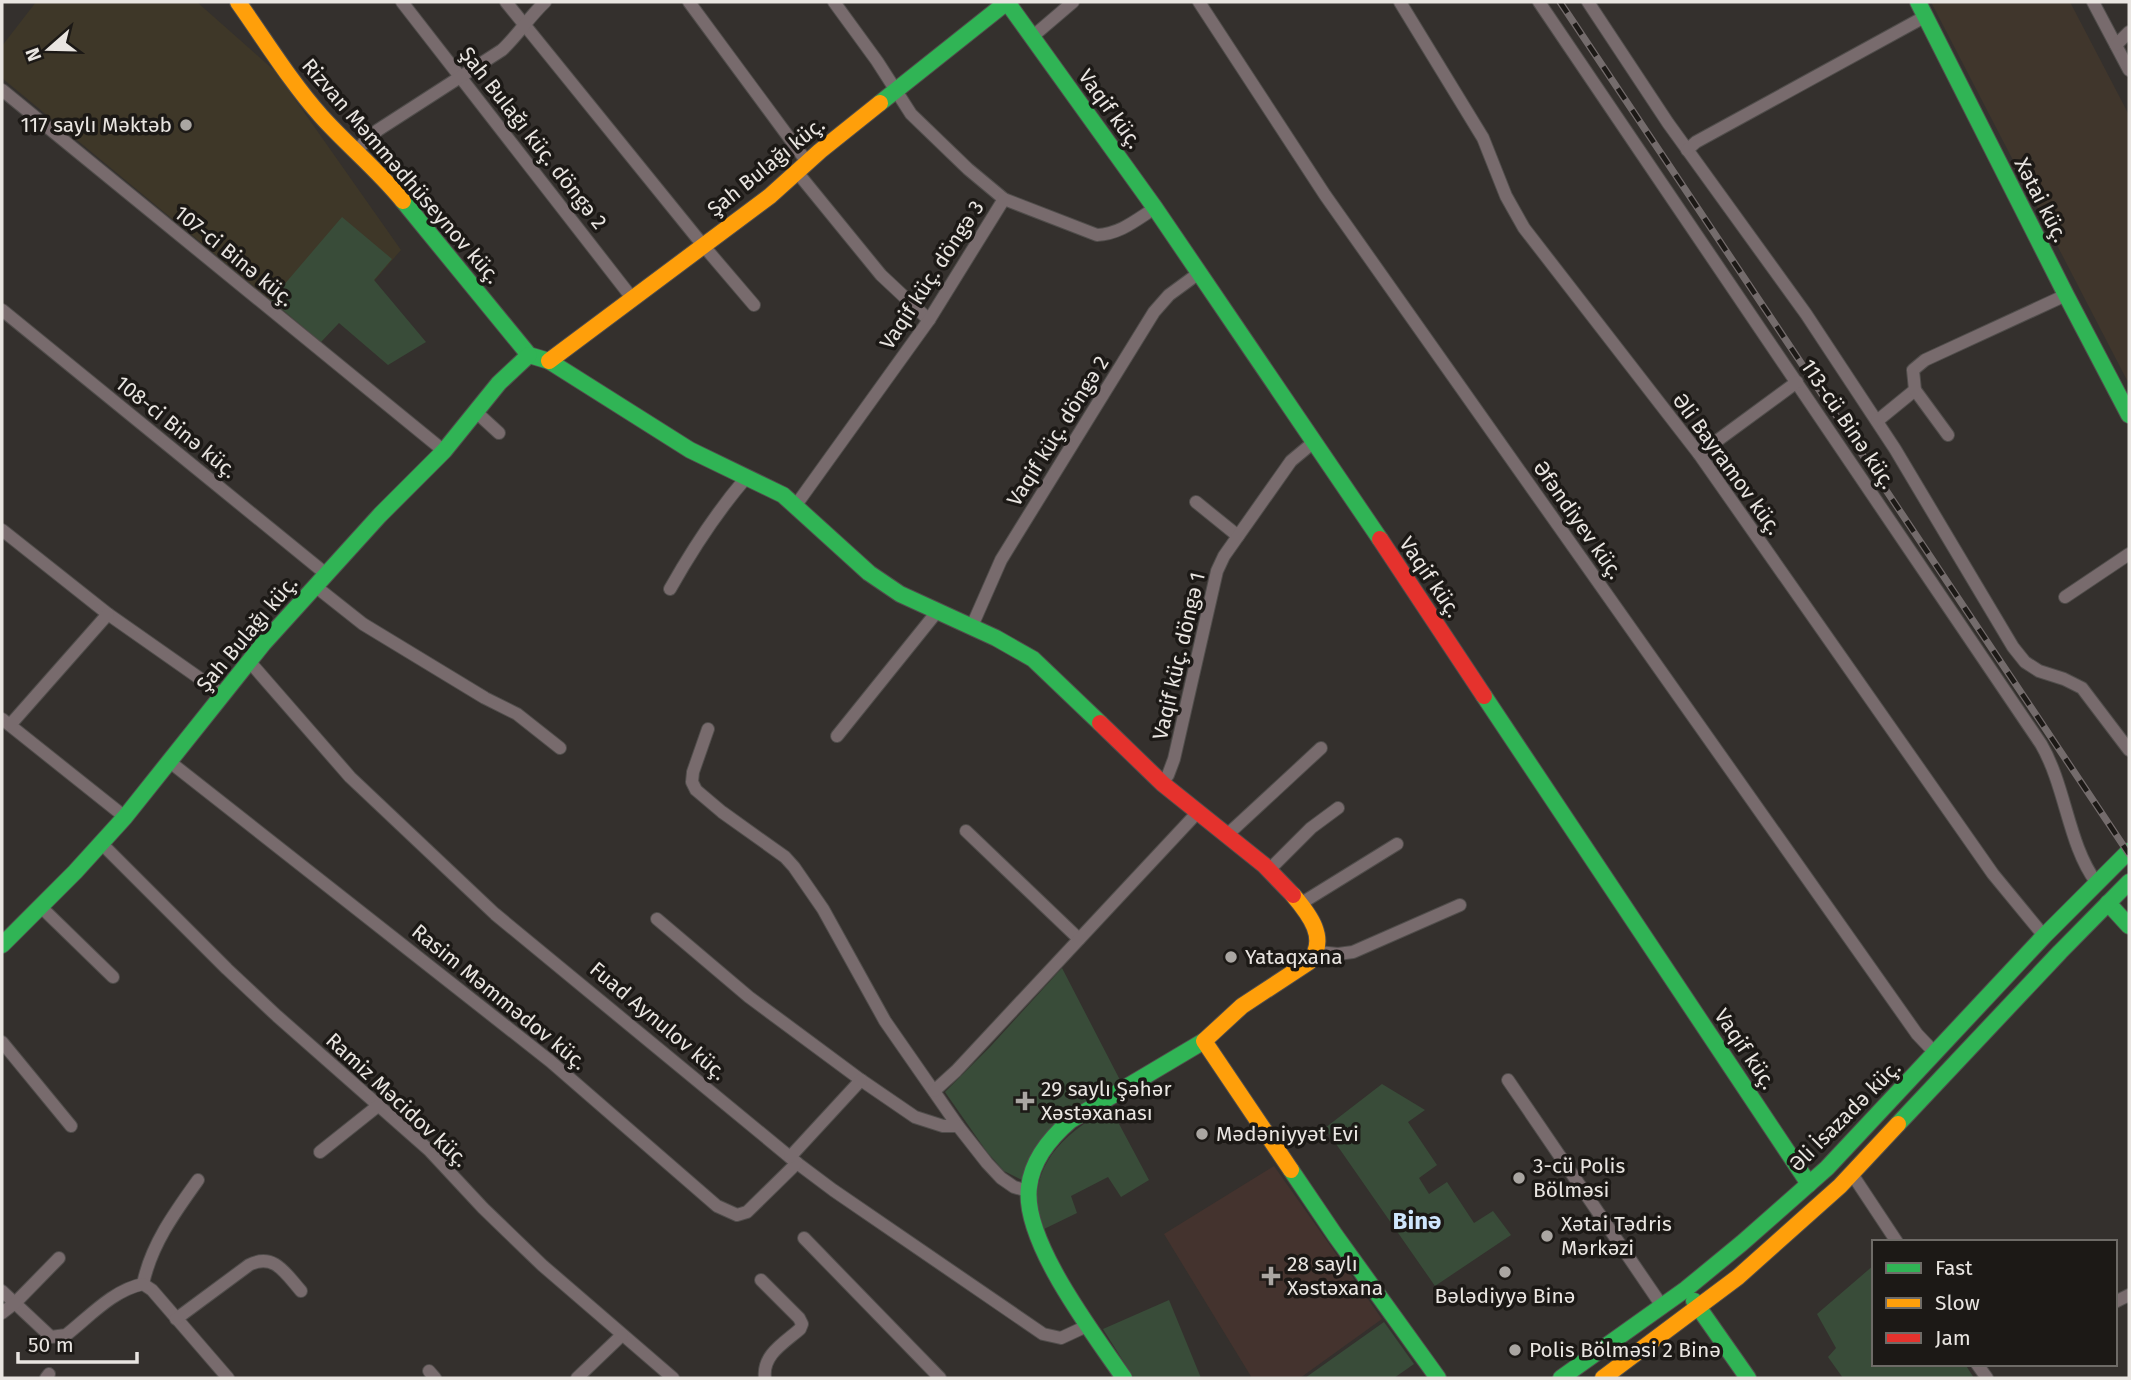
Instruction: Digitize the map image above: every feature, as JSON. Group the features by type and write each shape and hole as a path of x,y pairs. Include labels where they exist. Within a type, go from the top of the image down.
{"street":[{"name":"Rizvan Məmmədhüseynov küç.","path":"238,2 293,82 321,116 400,197 529,355"},
{"name":"Şah Bulağı küç. döngə 2","path":"402,2 632,298"},
{"path":"506,2 754,305"},
{"path":"357,151 379,130 502,50 545,2"},
{"path":"690,2 802,167 881,275 929,320"},
{"path":"834,2 911,114 968,170 1003,199"},
{"name":"Şah Bulağı küç.","path":"549,361 771,195 895,90 1007,2"},
{"name":"Vaqif küç.","path":"1007,2 1155,208 1315,442 1809,1184"},
{"path":"1032,37 1073,2"},
{"name":"Əfəndiyev küç.","path":"1199,2 1325,195 1917,1034 1935,1054"},
{"name":"113-cü Binə küç.","path":"1539,2 2041,744 2057,777 2082,860 2096,883"},
{"path":"1588,2 1687,150 1806,314 1877,421 2013,648 2025,662 2039,671 2082,688 2129,750"},
{"path":"2093,2 2129,69"},
{"name":"Əli Bayramov küç.","path":"1405,3 1483,138 1506,196 1524,228 1699,454 1985,863 2044,936"},
{"path":"1687,150 1696,142 1922,9"},
{"name":"Xətai küç.","path":"1922,9 2129,415"},
{"path":"2116,46 2129,32"},
{"name":"107-ci Binə küç.","path":"2,90 443,451"},
{"name":"Vaqif küç. döngə 3","path":"796,505 929,320 1003,199 1097,235 1121,230 1155,208"},
{"name":"Vaqif küç. döngə 2","path":"972,626 1001,561 1154,312 1169,295 1199,273"},
{"path":"1948,435 1915,390 1913,370 1925,360 2066,295"},
{"name":"108-ci Binə küç.","path":"2,310 321,580 363,624 485,698 517,714 560,748"},
{"path":"529,355 549,361 690,450 745,479 783,495 856,564 903,598 972,626 1034,660 1162,783 1270,869 1300,904 1318,934 1318,952 1309,962 1242,1006 1204,1041 1072,1120 1048,1144 1033,1172 1028,1191 1037,1234 1048,1258 1124,1378"},
{"name":"Şah Bulağı küç.","path":"2,946 102,843 249,661 380,515 443,451 499,383 529,355"},
{"path":"1699,454 1797,382"},
{"path":"1877,421 1915,390"},
{"path":"475,411 499,433"},
{"name":"Vaqif küç. döngə 1","path":"1162,783 1174,759 1217,571 1224,556 1291,461 1315,442"},
{"path":"670,589 698,540 745,479"},
{"path":"1196,502 1238,536"},
{"path":"2,530 108,614 222,694"},
{"path":"2066,597 2129,554"},
{"path":"837,736 936,613"},
{"path":"108,614 6,722 125,817"},
{"name":"Fuad Aynulov küç.","path":"249,661 350,777 446,870 495,914 793,1160 855,1206 1043,1334 1062,1338 1089,1325"},
{"path":"708,729 693,772 692,782 696,790 785,857 794,867 823,909 885,1021 958,1126 1001,1178 1014,1187 1028,1191"},
{"path":"1227,835 1321,748"},
{"name":"Rasim Məmmədov küç.","path":"170,762 550,1061 726,1211 737,1215 747,1212 861,1080"},
{"path":"1270,869 1311,828 1338,808"},
{"path":"934,1091 1197,813"},
{"path":"966,831 1079,939"},
{"name":"Ramiz Məcidov küç.","path":"102,843 227,969 429,1150 511,1236 673,1378"},
{"path":"1300,904 1397,844"},
{"name":"Əli İsazadə küç.","path":"1561,1378 1686,1289 1809,1184 1839,1156 2044,936 2129,850"},
{"name":"Əli İsazadə küç.","path":"1603,1378 1738,1277 1852,1174 2050,962 2129,882"},
{"path":"2108,903 2129,926"},
{"path":"1318,952 1353,952 1460,905"},
{"path":"41,907 113,977"},
{"path":"657,919 749,997 861,1080 915,1117 943,1126 958,1126"},
{"path":"1204,1041 1335,1235 1438,1378"},
{"path":"2,1042 71,1126"},
{"path":"1508,1080 1662,1306"},
{"path":"320,1152 379,1105"},
{"path":"1852,1174 1896,1240"},
{"path":"143,1284 147,1265 173,1215 198,1180"},
{"path":"804,1238 940,1378"},
{"path":"2,1313 59,1258"},
{"path":"176,1319 258,1260 276,1264 301,1291"},
{"path":"761,1280 802,1324 800,1329 769,1356 765,1365 765,1378"},
{"path":"2,1291 51,1337 58,1337 66,1335 121,1292 143,1284 152,1290 228,1378"},
{"path":"1686,1289 1748,1378"},
{"path":"577,1378 622,1335"}],"shaded area":[{"name":"117 saylı Məktəb","path":"36,2 197,2 275,71 401,250 321,342 2,78 2,46"},
{"path":"1931,2 2070,2 2129,115 2129,384"},
{"name":"28 saylı Xəstəxana","path":"1274,1166 1382,1319 1300,1378 1252,1378 1164,1234"}],"green space":[{"path":"342,217 392,259 374,280 426,342 388,365 339,323 321,342 271,300"},
{"path":"1062,968 1120,1080 1022,1180 1004,1171 987,1152 945,1092"},
{"path":"1382,1084 1425,1110 1408,1122 1437,1165 1419,1178 1429,1194 1447,1182 1474,1223 1493,1211 1511,1235 1435,1286 1325,1128"},
{"path":"1110,1107 1149,1180 1121,1197 1108,1177 1071,1196 1077,1213 1044,1229 1037,1201 1044,1167 1072,1133"},
{"path":"1872,1267 1872,1366 1966,1366 1974,1378 1843,1378 1828,1357 1836,1348 1817,1314"},
{"path":"1169,1300 1201,1378 1134,1378 1103,1329"},
{"path":"1384,1322 1414,1364 1394,1378 1305,1378"}],"railway":[{"path":"1560,2 2129,854"}],"traffic: fast":[{"path":"1007,2 1155,208 1380,539"},
{"path":"880,103 1007,2"},
{"path":"1918,2 2129,415"},
{"path":"403,201 529,355 549,361 690,450 783,495 869,573 900,594 996,638 1033,659 1100,723"},
{"path":"2,945 125,817 263,644 380,515 444,451 499,383 529,355"},
{"path":"1484,696 1809,1184"},
{"path":"1561,1378 1686,1289 1827,1168 2044,936 2129,851"},
{"path":"1898,1124 2129,882"},
{"path":"2108,903 2129,926"},
{"path":"1124,1378 1048,1260 1030,1209 1031,1177 1038,1158 1056,1134 1071,1120 1204,1041"},
{"path":"1291,1170 1438,1378"},
{"path":"1694,1301 1748,1378"}],"traffic: slow":[{"path":"238,2 310,103 403,201"},
{"path":"549,361 770,196 880,103"},
{"path":"1291,1170 1204,1041 1242,1006 1309,962 1315,953 1317,936 1314,927 1293,895"},
{"path":"1603,1378 1738,1277 1840,1186 1898,1124"}],"traffic: jam":[{"path":"1380,539 1484,696"},
{"path":"1100,723 1163,784 1264,865 1293,895"}],"place":[{"name":"117 saylı Məktəb","path":"186,125"},
{"name":"Yataqxana","path":"1231,957"},
{"name":"29 saylı Şəhər Xəstəxanası","path":"1025,1101"},
{"name":"Mədəniyyət Evi","path":"1202,1134"},
{"name":"3-cü Polis Bölməsi","path":"1519,1178"},
{"name":"Xətai Tədris Mərkəzi","path":"1547,1236"},
{"name":"Bələdiyyə Binə","path":"1505,1272"},
{"name":"28 saylı Xəstəxana","path":"1271,1276"},
{"name":"Polis Bölməsi 2 Binə","path":"1515,1350"}],"district":[{"name":"Binə","path":"1417,1221"}]}
